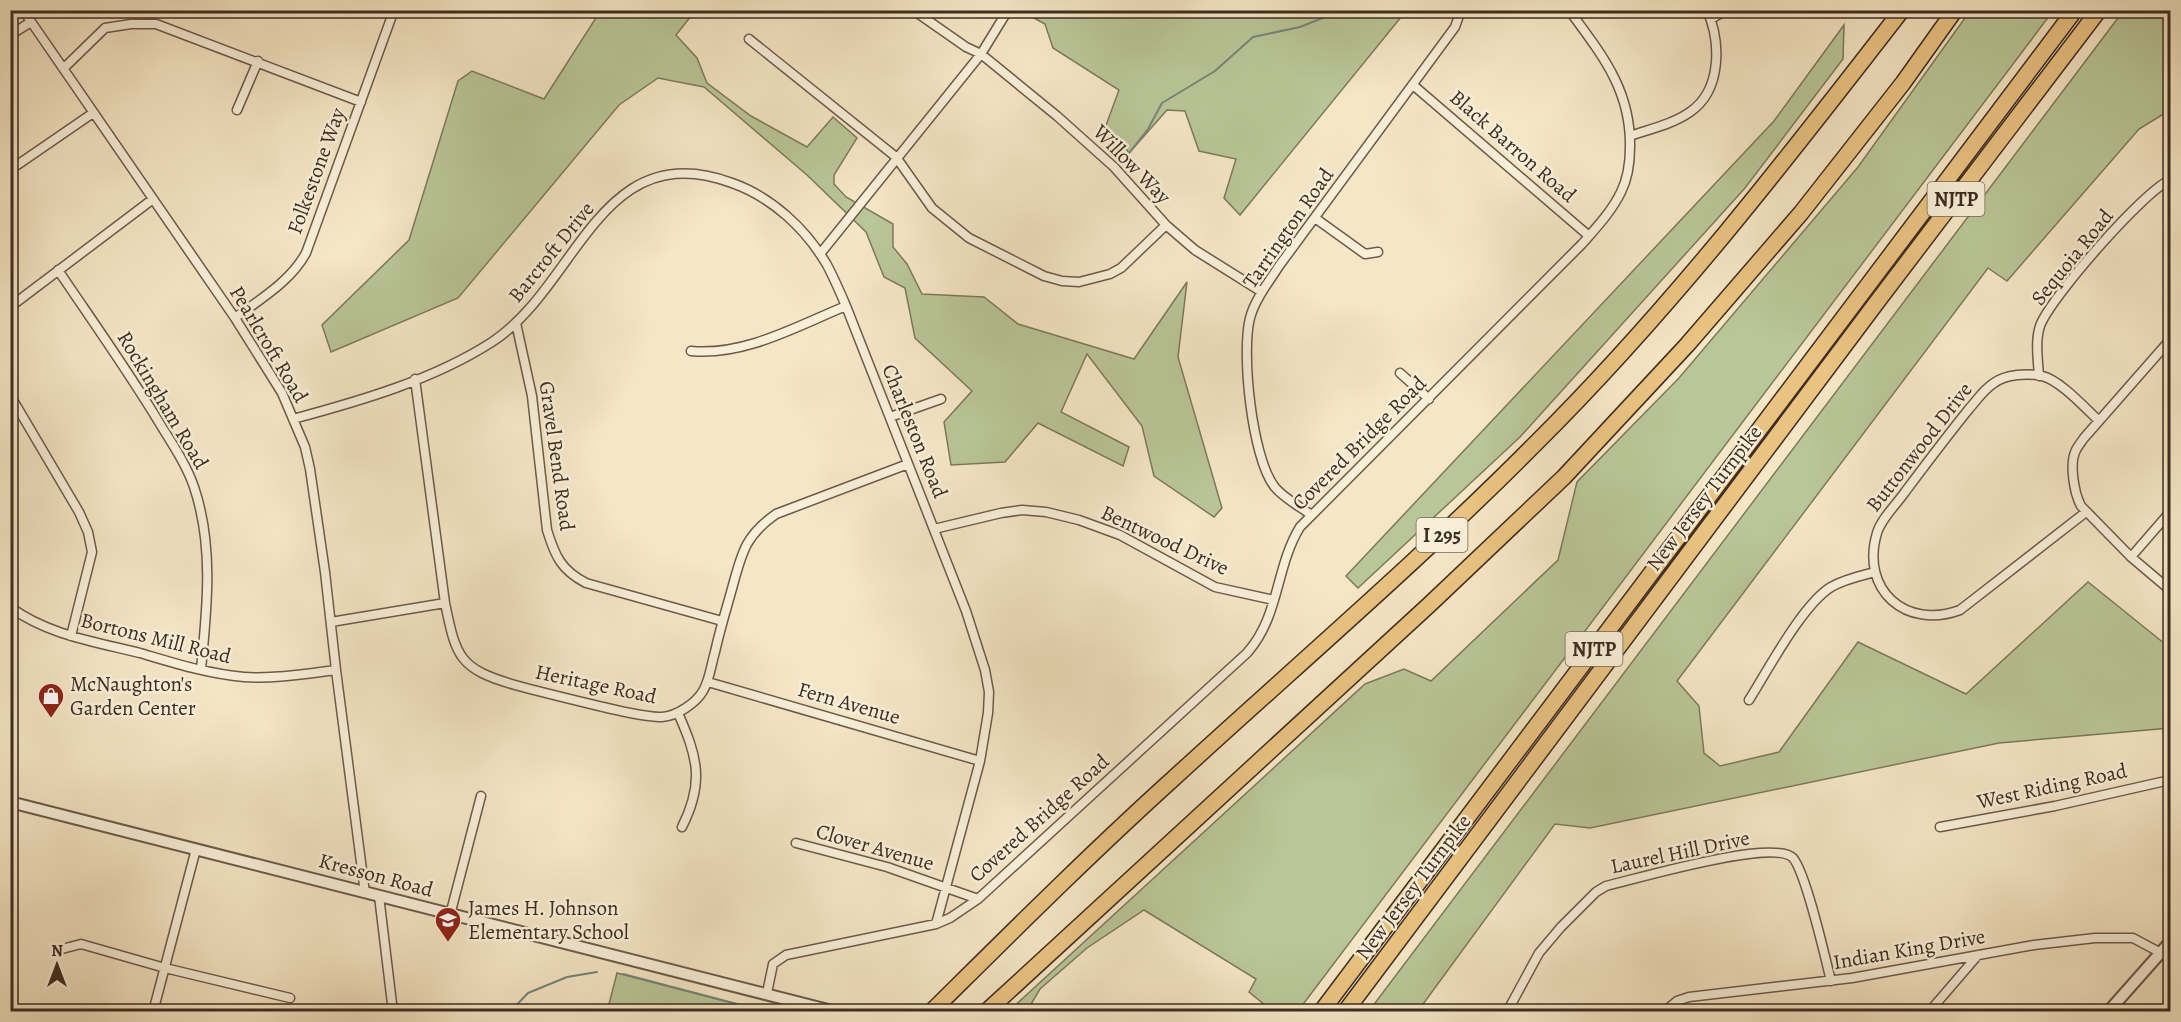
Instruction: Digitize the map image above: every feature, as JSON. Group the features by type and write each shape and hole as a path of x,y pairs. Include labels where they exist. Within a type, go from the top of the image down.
{"highway":[{"name":"I 295","path":"931,1011 1171,780 1452,525 1537,443 1629,346 1774,177 1902,10"},
{"name":"I 295","path":"986,1011 1429,606 1564,477 1688,345 1801,213 1903,83 1955,10"},
{"name":"New Jersey Turnpike","path":"1321,1011 2074,10"},
{"name":"New Jersey Turnpike","path":"1344,1011 2099,10"}],"street":[{"name":"Pearlcroft Road","path":"23,10 235,318 282,393 305,447 331,622 365,893"},
{"name":"Folkestone Way","path":"235,318 288,277 302,259 394,10"},
{"path":"820,254 981,54 1008,10"},
{"name":"Tarrington Road","path":"1310,514 1275,487 1264,468 1253,428 1247,345 1251,316 1262,292 1455,27 1461,10"},
{"name":"Covered Bridge Road","path":"767,993 773,964 786,955 936,924 950,918 978,899 1247,653 1264,631 1292,540 1310,514 1367,461 1589,236 1609,211 1624,186 1630,162 1630,136 1627,107 1622,92 1607,63 1569,10"},
{"path":"1630,136 1674,121 1691,112 1700,103 1712,80 1716,65 1716,44 1707,10"},
{"path":"1711,19 1726,10"},
{"name":"Willow Way","path":"914,11 966,47 981,54 1057,116 1114,167 1166,225 1195,250 1262,292"},
{"path":"10,35 31,22"},
{"path":"64,68 105,28 131,24 156,24 361,102"},
{"path":"749,39 896,158 932,208 969,238 1044,276 1062,281 1079,282 1110,274 1121,268 1166,225"},
{"path":"237,110 258,62"},
{"name":"Black Barron Road","path":"1413,84 1589,236"},
{"path":"10,170 93,113"},
{"name":"Barcroft Drive","path":"293,419 361,400 415,380 493,341 529,310 571,254 614,203 639,183 662,175 687,173 716,177 742,186 768,201 790,219 820,254"},
{"name":"Sequoia Road","path":"2039,376 2040,325 2059,296 2091,257 2152,191 2170,180"},
{"path":"10,307 153,199"},
{"path":"1316,218 1365,254 1378,252"},
{"name":"Charleston Road","path":"820,254 846,306 966,611 988,686 988,713 980,761 936,924"},
{"name":"Rockingham Road","path":"58,270 144,398 178,454 194,486 204,531 207,564 201,669"},
{"path":"691,351 711,353 757,342 846,306"},
{"name":"Gravel Bend Road","path":"516,323 532,396 547,530 552,548 562,566 573,576 586,583 722,621"},
{"path":"2170,340 2099,421 2076,450 2074,457 2076,497 2086,512 2131,557 2170,590"},
{"path":"1400,373 1429,399"},
{"name":"Buttonwood Drive","path":"2039,376 2024,375 1996,381 1981,395 1879,527 1874,554 1875,572 1890,599 1911,613 1929,616 1948,614 1960,610 2086,512"},
{"path":"2039,376 2055,381 2099,421"},
{"name":"Heritage Road","path":"415,380 445,603 451,635 457,650 466,662 488,677 630,713 662,717 678,713 702,694 708,682 722,621 743,548 762,523 776,514 908,464"},
{"path":"10,395 79,512 88,532 92,552 70,636"},
{"path":"890,417 941,399"},
{"name":"Bentwood Drive","path":"934,529 1001,513 1022,510 1046,512 1079,520 1120,535 1215,588 1274,600"},
{"path":"2131,557 2170,512"},
{"path":"1749,700 1792,632 1818,598 1847,580 1875,572"},
{"path":"331,622 445,603"},
{"name":"Bortons Mill Road","path":"10,607 33,621 70,636 201,669 243,677 276,677 336,670"},
{"name":"Fern Avenue","path":"708,682 980,761"},
{"path":"678,713 696,760 691,809 682,827"},
{"name":"West Riding Road","path":"1940,827 2055,806 2170,780"},
{"path":"450,915 481,795"},
{"name":"Kresson Road","path":"10,802 836,1011"},
{"name":"Clover Avenue","path":"796,843 887,867 947,886 978,899"},
{"path":"153,1011 196,849"},
{"name":"Laurel Hill Drive","path":"1507,1011 1539,953 1596,892 1606,886 1738,854 1779,851 1794,859 1802,876 1831,981"},
{"path":"379,896 393,1011"},
{"name":"Indian King Drive","path":"1664,1011 1689,997 1831,981 2034,945 2119,937 2140,940 2161,953"},
{"path":"2108,1011 2170,942"},
{"path":"58,950 81,944 165,968 290,998"},
{"path":"1929,1011 1978,955"}],"green space":[{"path":"2124,10 2170,11 2170,110 2139,129 2007,281 1988,268 1677,681 1699,706 1704,753 1720,766 1779,752 1858,642 1966,694 2088,582 2170,648 2170,728 1999,743 1590,828 1555,824 1418,1011 1369,1011"},
{"path":"603,11 695,11 676,35 697,58 707,83 751,116 807,147 833,117 857,138 834,175 834,184 846,197 893,224 893,247 907,264 922,294 984,297 1018,324 1134,359 1187,282 1178,357 1222,508 1214,517 1154,476 1142,426 1087,354 1061,412 1129,447 1123,466 1038,423 1005,462 951,465 944,422 972,391 915,338 905,288 884,277 866,232 807,175 704,87 658,78 619,105 458,298 331,352 322,325 409,240 458,81 472,71 544,99 599,13"},
{"path":"1021,11 1406,11 1240,215 1224,198 1236,159 1199,151 1185,111 1167,110 1129,153 1119,139 1105,128 1119,90 1053,48 1045,24"},
{"path":"1970,11 2053,11 1298,1011 1263,1011 1266,1006 1249,992 1256,979 1144,910 1087,948 1040,989 1027,1011 1009,1011 1365,684 1404,669 1431,681 1558,560 1577,482 1679,378 1858,167"},
{"path":"1844,25 1843,59 1745,188 1520,437 1358,588 1346,576 1774,121"},
{"path":"617,973 763,1011 610,1011 608,1008"}],"waterway":[{"path":"1126,157 1148,129 1162,103 1215,71 1253,37 1300,27 1325,17 1333,10"},
{"path":"510,1012 528,993 567,977 597,972"},
{"path":"623,974 768,1012"}],"place":[{"name":"McNaughton's Garden Center","path":"51,719"},
{"name":"James H. Johnson Elementary School","path":"448,943"}]}
